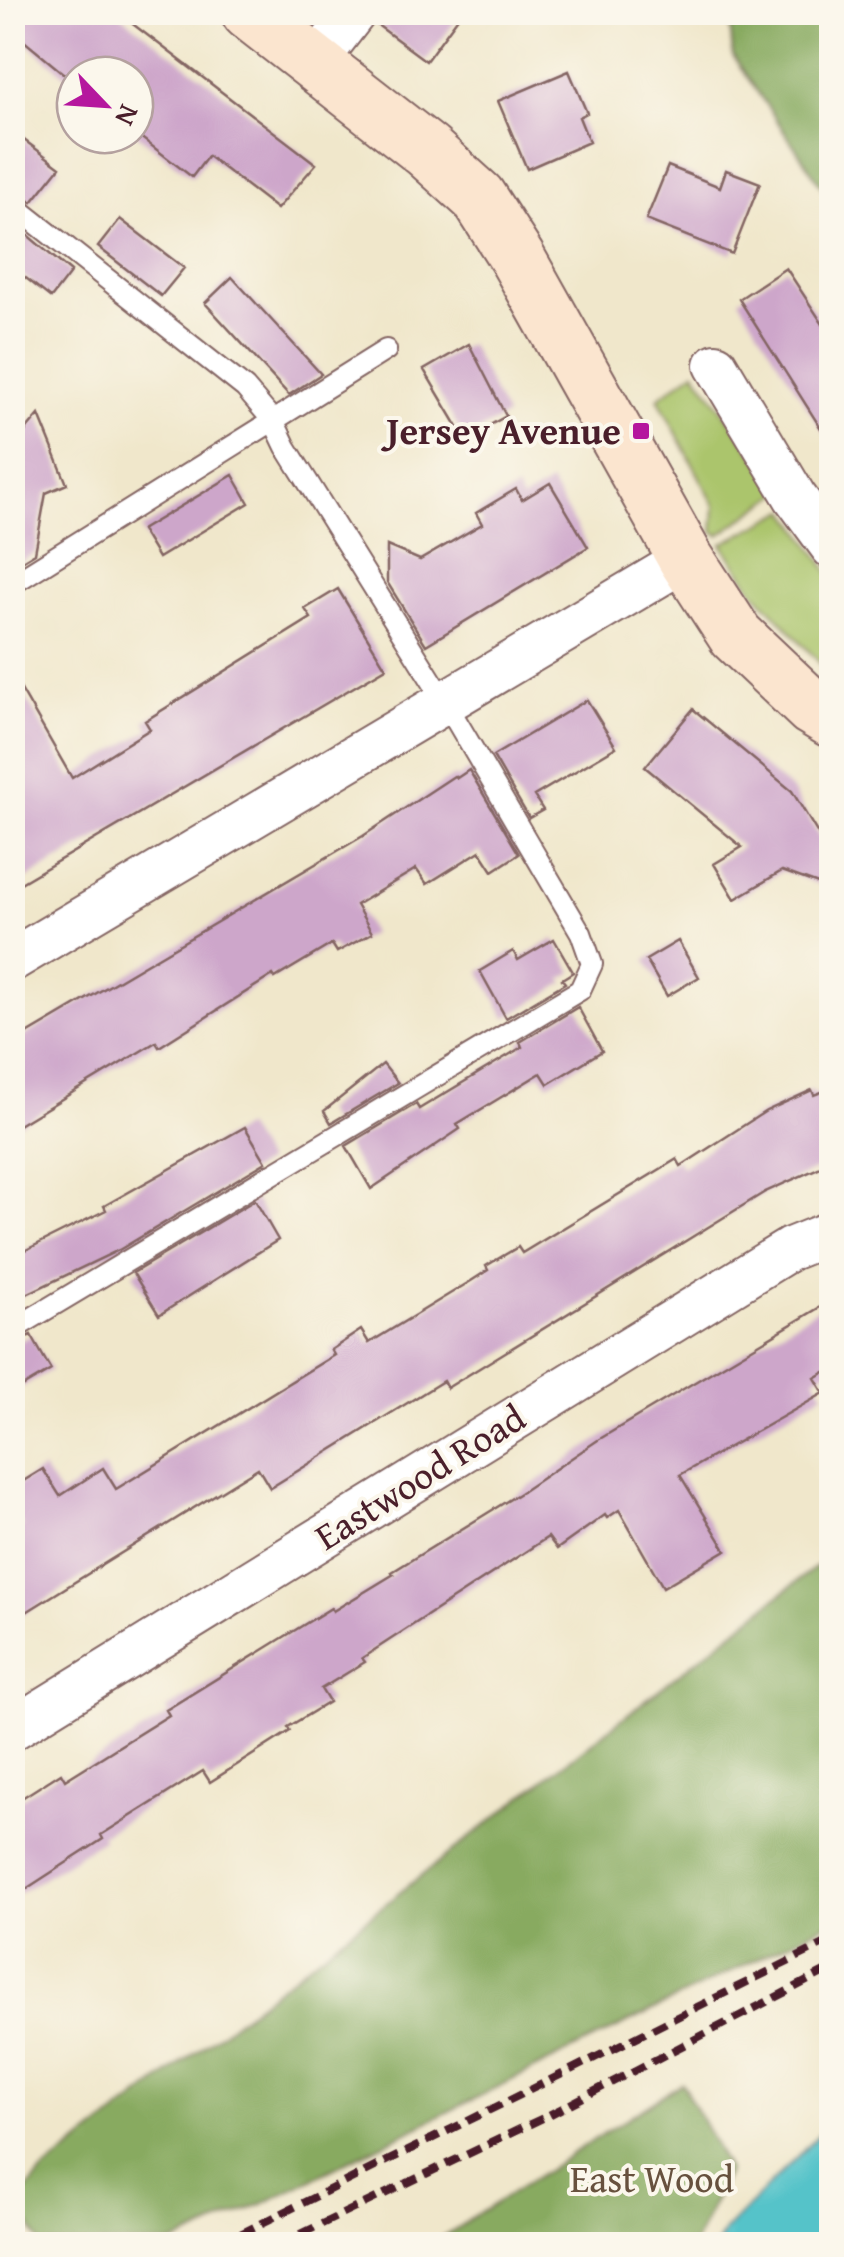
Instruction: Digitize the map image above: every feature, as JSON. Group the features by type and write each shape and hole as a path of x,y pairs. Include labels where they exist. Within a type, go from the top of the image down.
{"street":[{"path":"249,12 427,151 478,197 517,258 686,559 736,636 812,708 832,720"},
{"path":"314,65 355,12"},
{"path":"716,366 795,497 832,546"},
{"path":"12,960 686,559"},
{"name":"Eastwood Road","path":"12,1729 790,1249 832,1232"}],"lane":[{"path":"12,204 245,388 274,422 581,932 592,964 580,990 12,1330"},
{"path":"12,584 386,350"}],"green space":[{"path":"729,13 831,13 831,200 733,56"},
{"path":"695,371 781,492 719,535 713,531 715,506 658,398"},
{"path":"787,510 831,575 831,675 754,591 722,544"},
{"path":"831,1555 831,1922 260,2205 172,2244 41,2244 18,2204 13,2214 13,2206 43,2172"},
{"name":"East Wood","path":"682,2083 728,2170 694,2244 432,2244"}],"water":[{"path":"831,2122 831,2244 717,2244 724,2231"}],"building":[{"path":"12,12 117,12 316,164 277,209 208,156 192,177 155,148 155,55 55,55 55,66 12,31"},
{"path":"380,12 462,12 426,61 376,24"},
{"path":"569,71 587,113 579,117 589,142 527,169 498,101"},
{"path":"12,131 60,167 32,202 12,190"},
{"path":"668,166 720,187 726,170 760,183 732,254 646,220"},
{"path":"120,219 184,268 161,296 98,247"},
{"path":"12,222 71,272 51,298 12,267"},
{"path":"786,268 832,338 832,446 739,299"},
{"path":"232,277 321,374 289,395 205,303"},
{"path":"469,344 506,416 465,439 424,370"},
{"path":"39,415 67,484 46,493 35,553 12,567 12,447"},
{"path":"233,475 249,503 158,558 141,530"},
{"path":"550,483 588,547 426,645 387,582 387,546 420,560 482,524 476,513 516,489 522,500"},
{"path":"338,589 386,668 12,888 12,674 72,778 150,729 145,721 311,618 305,609"},
{"path":"587,700 616,747 534,796 543,810 529,818 493,756"},
{"path":"693,709 792,791 832,857 832,889 782,871 735,899 714,864 742,847 645,767"},
{"path":"469,770 519,854 493,871 480,851 427,884 416,869 356,905 372,933 337,952 332,944 275,978 273,975 159,1047 156,1042 12,1129 12,1043"},
{"path":"554,939 573,972 562,979 565,983 506,1018 480,971 513,951 518,960"},
{"path":"678,941 699,977 667,996 646,960"},
{"path":"578,1007 602,1051 548,1084 541,1073 457,1124 460,1129 371,1189 346,1146 416,1104 419,1109 522,1047 520,1042"},
{"path":"383,1064 398,1083 331,1123 324,1111"},
{"path":"832,1088 832,1162 765,1192 447,1388 443,1381 270,1488 258,1468 12,1621 12,1532 23,1526 12,1510 12,1488 43,1469 60,1496 103,1468 116,1489 334,1355 331,1350 361,1330 369,1343 488,1270 486,1266 518,1247 522,1253 677,1159 681,1166 766,1111 812,1090 814,1095"},
{"path":"245,1127 266,1162 119,1250 12,1301 12,1257 106,1210 104,1206"},
{"path":"255,1200 278,1240 159,1315 133,1273"},
{"path":"832,1300 832,1368 815,1378 824,1393 680,1475 726,1550 663,1587 619,1510 607,1518 605,1515 557,1549 548,1537 362,1658 365,1662 321,1689 329,1702 288,1727 290,1731 210,1782 203,1771 101,1835 103,1839 12,1898 12,1812 18,1808 14,1803 61,1773 65,1780 169,1715 166,1710 331,1608 333,1611 394,1574 598,1440"},
{"path":"31,1335 51,1370 12,1393 12,1344"}],"railway":[{"path":"220,2244 832,1940"},
{"path":"280,2244 545,2117 832,1968"}],"place":[{"name":"Jersey Avenue","path":"641,431"}]}
